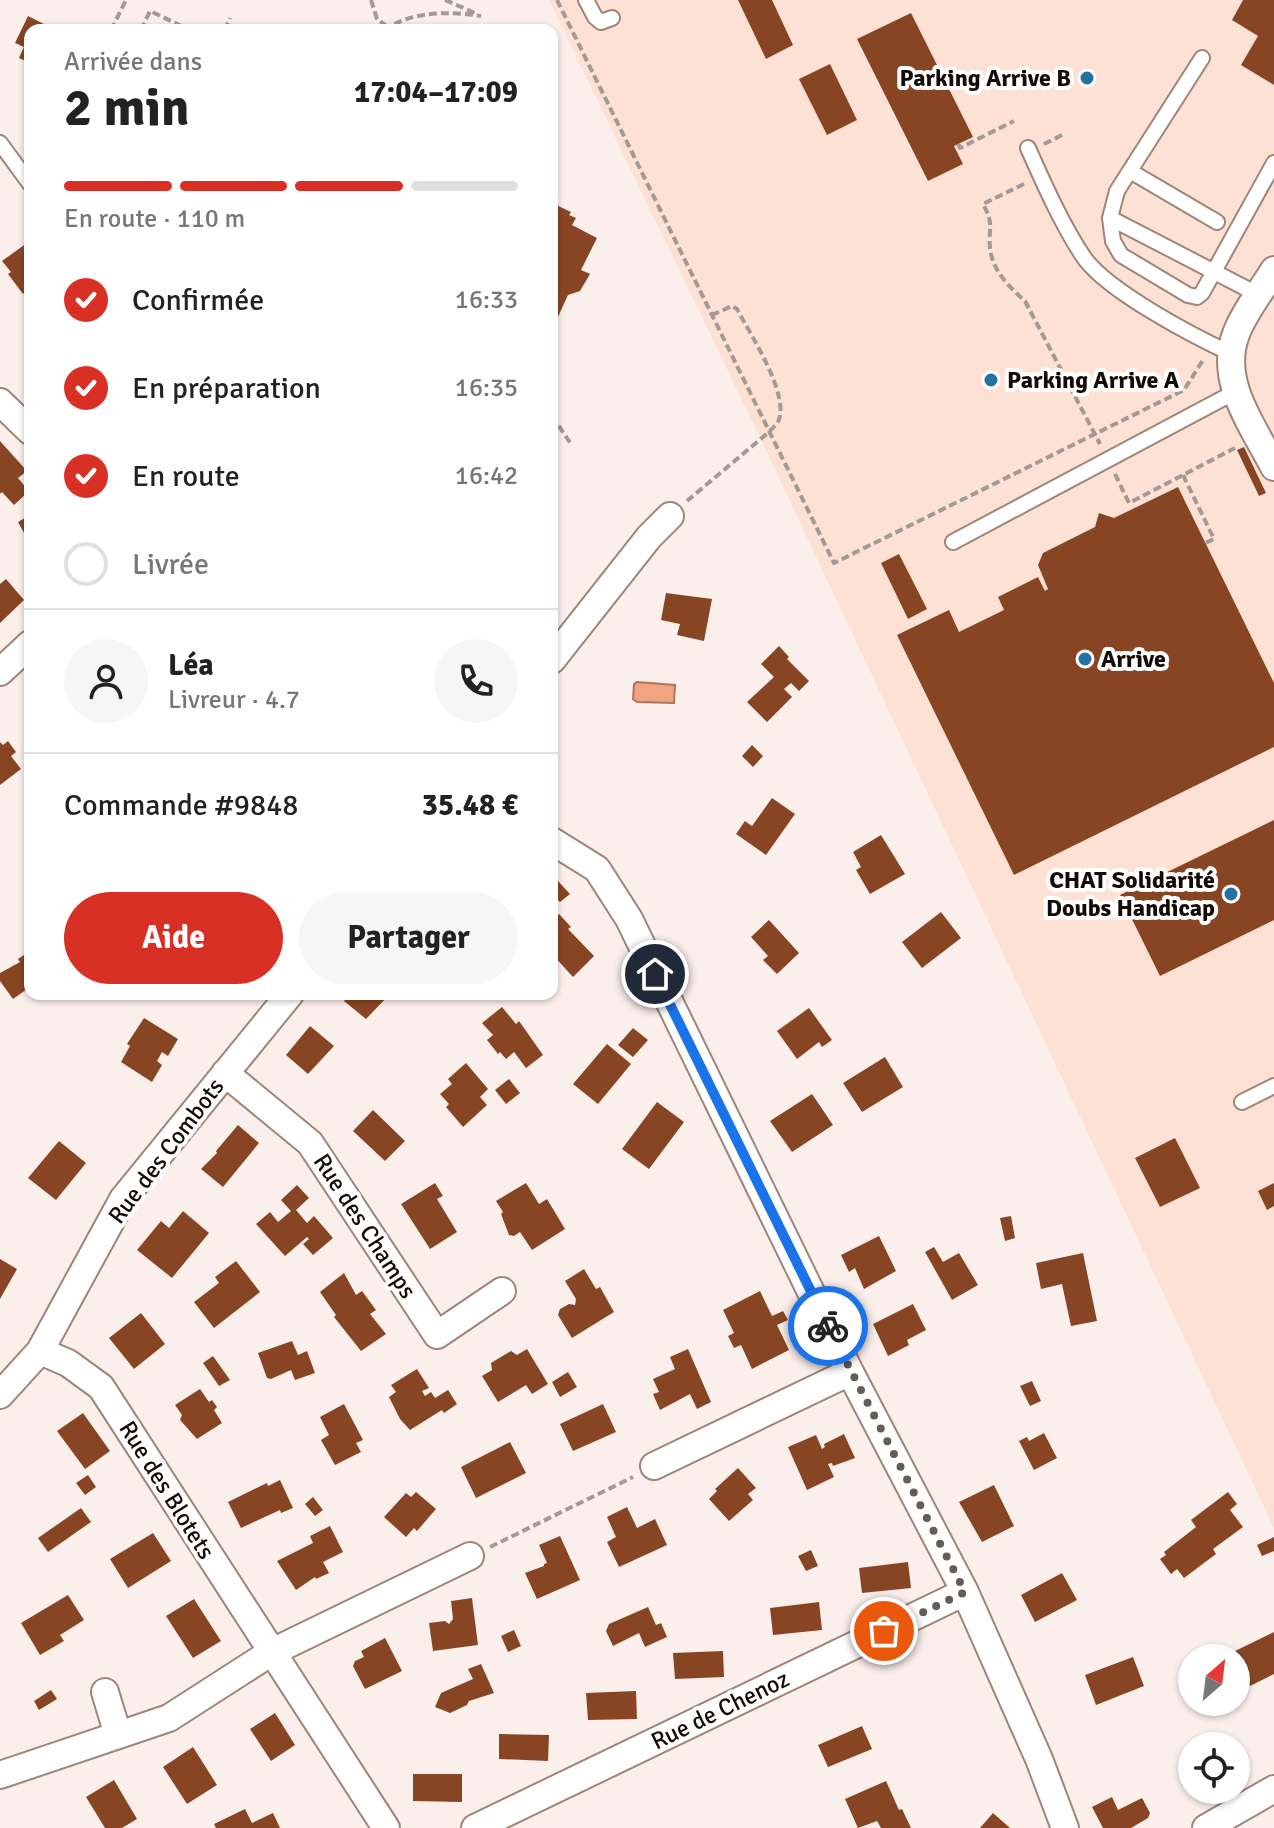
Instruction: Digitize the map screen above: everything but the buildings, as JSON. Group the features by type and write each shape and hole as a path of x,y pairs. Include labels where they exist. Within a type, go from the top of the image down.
{"street":[{"path":"1274,270 1237,331 1221,349 1235,392 1274,467"},
{"path":"0,402 24,425"},
{"path":"558,652 649,537 670,516"},
{"path":"0,672 24,650"},
{"path":"558,845 597,869 629,919 850,1372 965,1592 1039,1759 1065,1828"},
{"name":"Rue des Combots","path":"0,1395 40,1351 123,1199 285,1000"},
{"name":"Rue des Champs","path":"225,1073 310,1143 437,1335 502,1291"},
{"name":"Rue des Blotets","path":"40,1351 68,1363 101,1387 270,1653 386,1828"},
{"path":"654,1466 850,1372"},
{"path":"0,1775 169,1718 270,1653 470,1556"},
{"name":"Rue de Chenoz","path":"475,1828 965,1592"},
{"path":"105,1692 118,1735"},
{"path":"1206,1828 1274,1789"}],"lane":[{"path":"586,0 601,22 612,18"},
{"path":"1202,58 1117,191 1110,218 1113,241 1121,255 1188,295 1197,297 1274,163"},
{"path":"0,143 24,176"},
{"path":"1028,148 1085,259 1108,283 1221,349"},
{"path":"1130,171 1217,222"},
{"path":"1110,218 1259,295"},
{"path":"953,542 1235,392"},
{"path":"1242,1102 1274,1086"}],"path":[{"path":"114,24 126,0"},
{"path":"371,0 377,19 385,24"},
{"path":"402,24 449,11 481,16 445,0"},
{"path":"557,0 834,563 1184,390 1221,349"},
{"path":"144,24 150,11 177,24"},
{"path":"228,24 230,18"},
{"path":"958,144 960,148 1014,121"},
{"path":"983,204 992,220 990,250 1005,284 1025,301 1129,503 1258,435"},
{"path":"670,516 778,421 779,392 737,309 732,306 712,315"},
{"path":"558,425 571,444"},
{"path":"1183,475 1214,539 1205,543"},
{"path":"470,1556 654,1466"}],"shaded area":[{"path":"549,0 1274,0 1274,1528 753,423"},
{"path":"634,684 675,685 674,703 637,702 633,699"}],"way so far":[{"path":"828,1326 965,1592 884,1631"}],"place":[{"name":"Parking Arrive B","path":"1087,78"},
{"name":"Parking Arrive A","path":"991,380"},
{"name":"Arrive","path":"1085,659"},
{"name":"CHAT Solidarité Doubs Handicap","path":"1231,894"}],"route":[{"path":"655,974 828,1326"}]}
